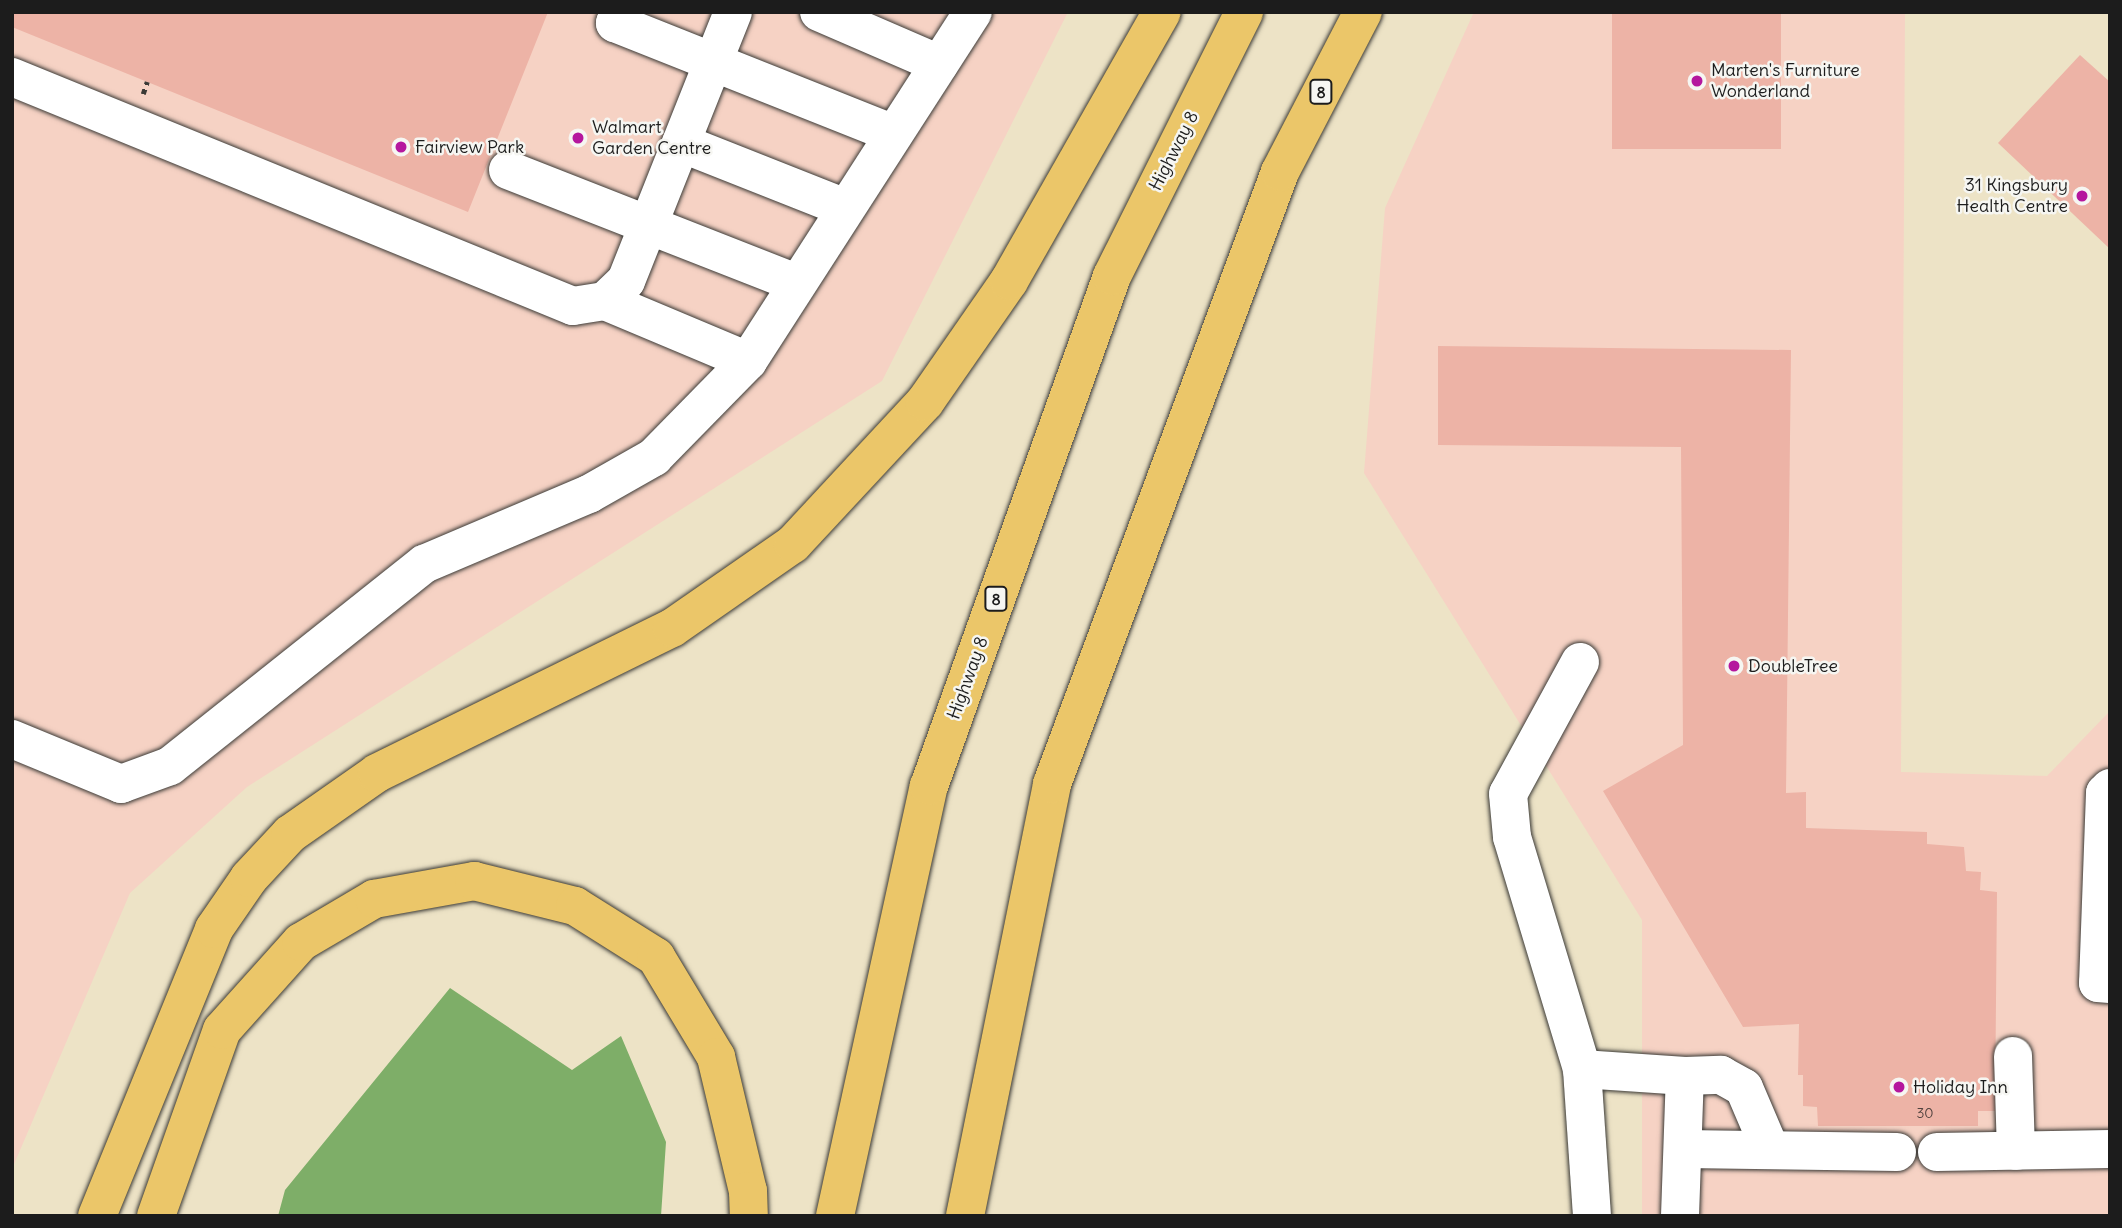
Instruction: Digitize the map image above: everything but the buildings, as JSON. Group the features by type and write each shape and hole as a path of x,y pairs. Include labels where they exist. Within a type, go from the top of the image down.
{"highway":[{"path":"97,1216 214,929 249,878 290,835 377,773 672,628 793,544 925,402 1009,281 1162,12"},
{"name":"Highway 8","path":"835,1216 929,786 1112,276 1244,12"},
{"name":"8","path":"965,1216 1052,784 1280,172 1363,12"},
{"path":"156,1216 222,1030 301,942 374,899 474,881 575,906 656,957 716,1057 748,1191 749,1216"}],"lane":[{"path":"619,12 615,23 714,60 894,134"},
{"path":"605,302 626,281 733,12"},
{"path":"819,12 939,64"},
{"path":"12,739 121,784 170,766 424,564 589,494 654,457 748,361 973,12"},
{"path":"12,77 573,306 605,302 748,361"},
{"path":"681,143 845,208"},
{"path":"509,170 797,283"},
{"path":"1580,662 1508,794 1512,836 1582,1069 1592,1216"},
{"path":"2108,791 2098,983 2110,984"},
{"path":"2013,1056 2016,1150"},
{"path":"1582,1069 1685,1076 1721,1074 1744,1088 1770,1149"},
{"path":"1680,1216 1685,1076"},
{"path":"1684,1149 1897,1152"},
{"path":"1937,1152 2110,1149"}],"shaded area":[{"path":"12,12 1068,12 882,381 247,787 130,893 12,1169"},
{"path":"1474,12 1905,12 1901,772 2047,776 2110,711 2110,1216 1642,1216 1642,920 1364,473 1385,208"}],"green space":[{"path":"450,988 572,1070 621,1036 666,1142 661,1216 278,1216 285,1190"}],"place":[{"name":"Marten's Furniture Wonderland","path":"1697,81"},
{"name":"Walmart Garden Centre","path":"578,138"},
{"name":"Fairview Park","path":"401,147"},
{"name":"31 Kingsbury Health Centre","path":"2082,196"},
{"name":"DoubleTree","path":"1734,666"},
{"name":"Holiday Inn","path":"1899,1087"}]}
